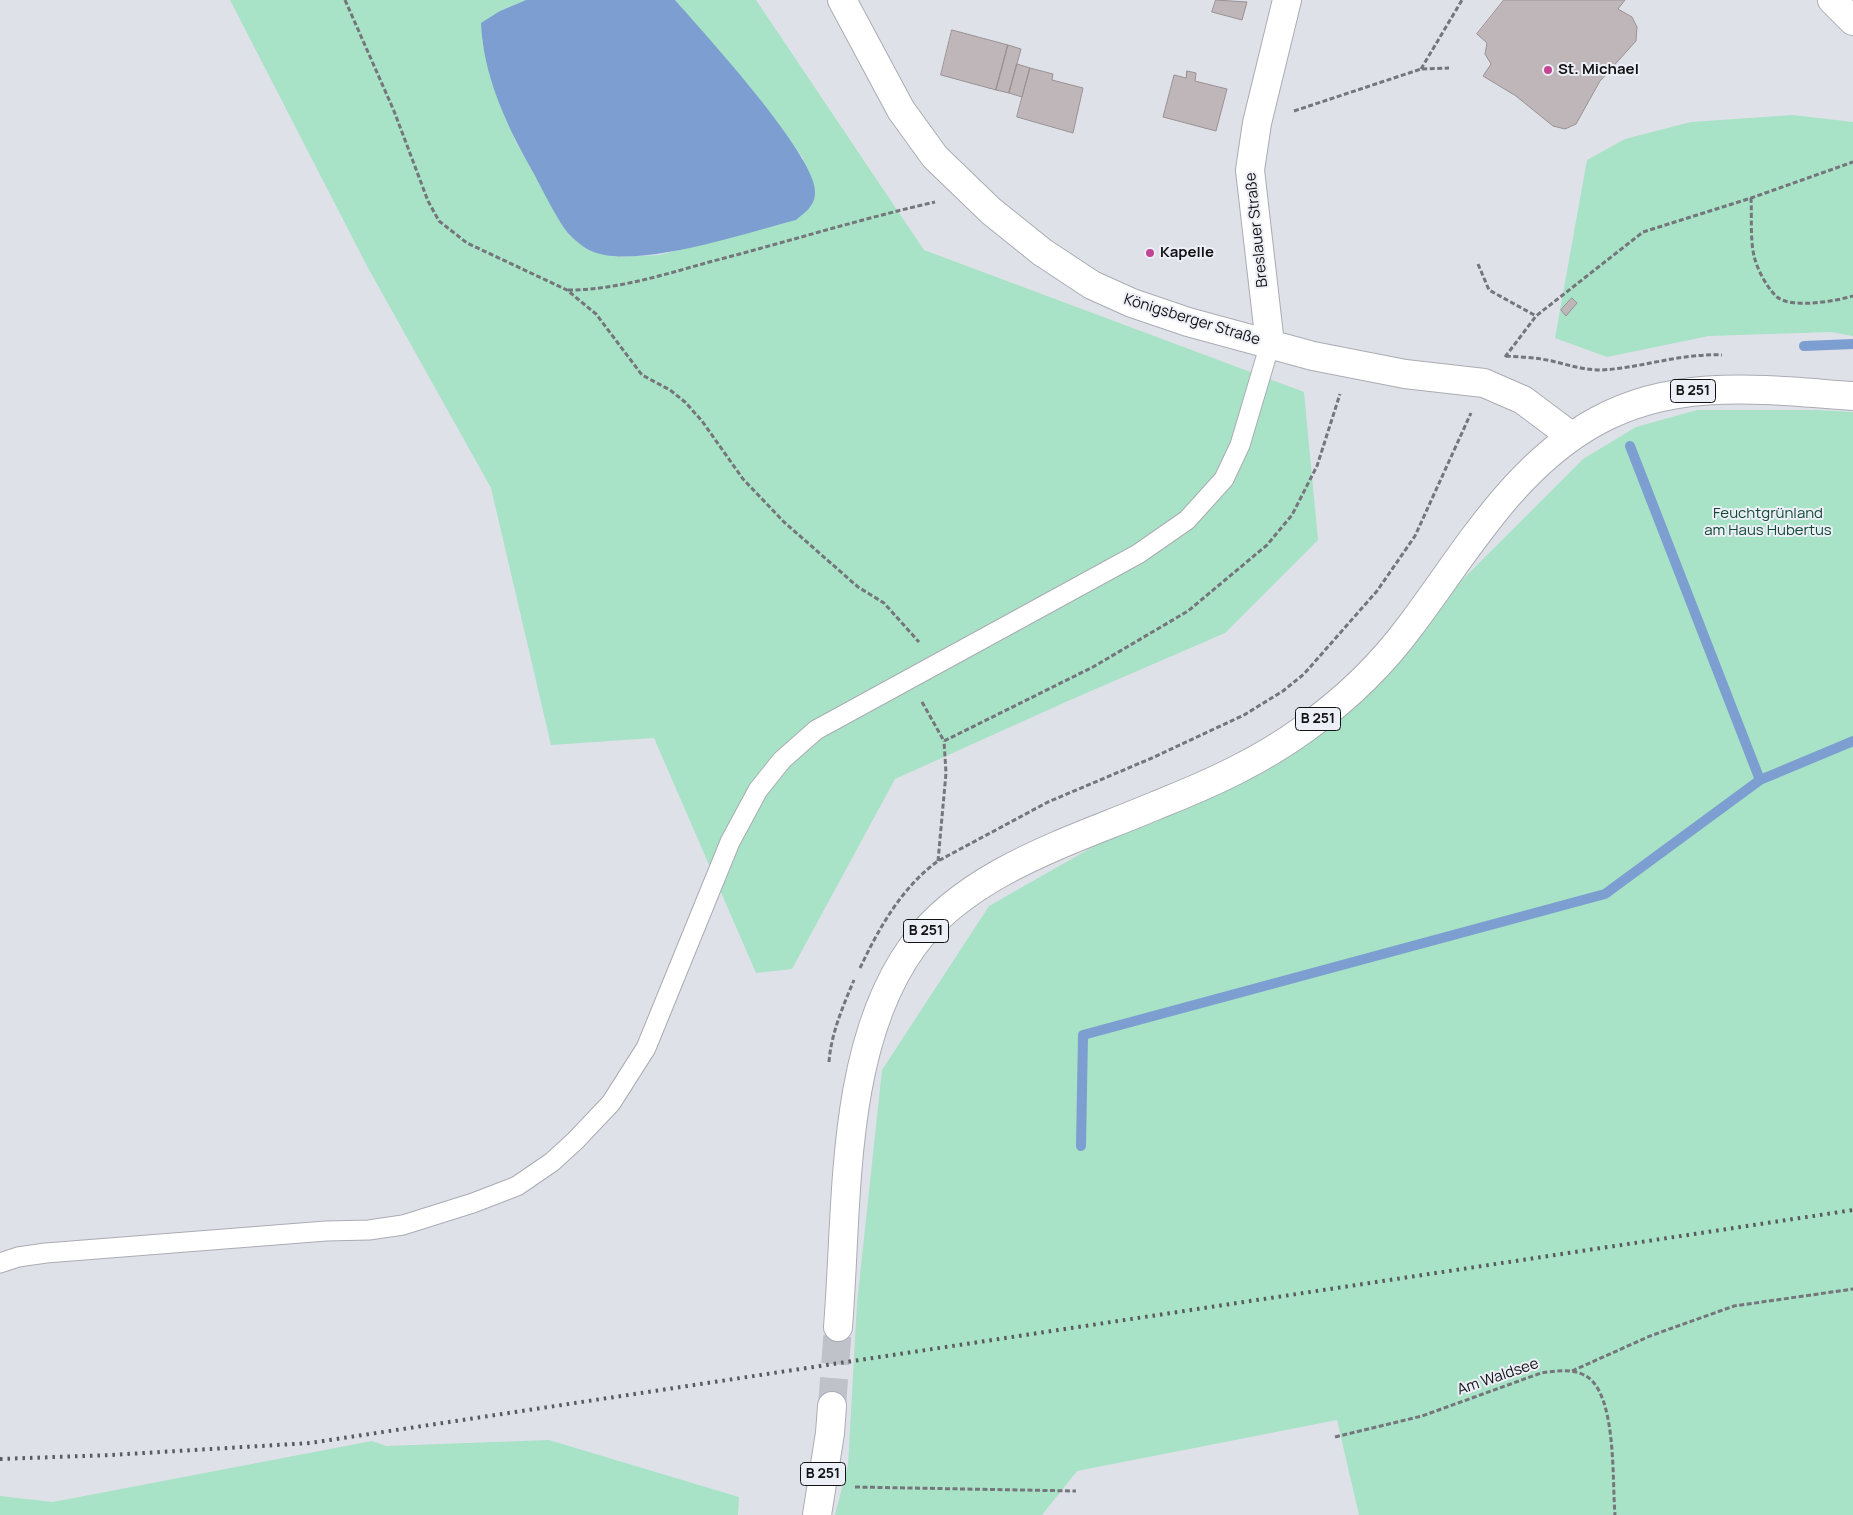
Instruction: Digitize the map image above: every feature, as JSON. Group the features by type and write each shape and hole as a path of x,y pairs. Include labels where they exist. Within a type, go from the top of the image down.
{"main road":[{"name":"Königsberger Straße","path":"842,0 901,110 935,157 972,193 1042,252 1092,285 1132,303 1188,322 1349,365 1405,374 1484,383 1524,400 1572,436"},
{"name":"Breslauer Straße","path":"1270,344 1250,170 1258,122 1287,0"},
{"path":"1832,0 1853,21"},
{"name":"B 251","path":"838,1327 846,1180 855,1109 875,1022 884,999 913,947 933,923 956,902 1022,863 1066,842 1214,782 1273,750 1306,729 1332,708 1375,667 1409,627 1516,485 1543,459 1572,436 1628,406 1682,392 1724,389 1853,396"},
{"name":"B 251","path":"816,1515 830,1433 832,1406"}],"lane":[{"path":"0,1263 18,1257 46,1253 326,1230 369,1230 403,1225 472,1204 517,1186 558,1157 611,1103 646,1048 730,842 758,790 782,760 816,730 1138,554 1187,520 1224,478 1240,445 1270,344"}],"path":[{"path":"345,0 394,111 428,201 439,221 467,243 567,290 596,314 642,375 685,402 708,429 743,478 784,522 858,587 884,603 918,641 934,666"},
{"path":"1421,69 1462,0"},
{"path":"1258,122 1421,69 1449,68"},
{"path":"1484,383 1536,316 1642,232 1750,198 1853,162"},
{"path":"567,290 593,290 660,276 806,234 972,193"},
{"path":"1750,198 1754,256 1763,278 1777,297 1793,302 1814,303 1853,296"},
{"path":"1478,264 1489,290 1536,316"},
{"path":"944,741 1093,667 1188,611 1267,545 1292,515 1317,466 1349,365"},
{"path":"910,679 944,741 946,773 938,861"},
{"path":"1571,1371 1650,1336 1734,1306 1853,1289"},
{"name":"Am Waldsee","path":"1335,1437 1422,1416 1540,1373 1558,1370 1571,1371"},
{"path":"1571,1371 1586,1376 1597,1387 1604,1398 1609,1414 1614,1515"},
{"path":"821,1486 1076,1491"}],"green space":[{"path":"230,0 526,0 500,11 482,40 491,78 515,140 569,235 621,257 659,255 795,220 803,158 766,108 675,0 756,0 924,250 1304,392 1318,540 1225,633 895,779 792,969 756,973 654,738 551,745 491,488 367,266"},
{"path":"1793,115 1853,122 1853,336 1831,332 1709,336 1607,357 1555,338 1587,160 1625,139 1691,122"},
{"name":"Feuchtgrünland am Haus Hubertus","path":"1697,410 1817,410 1853,412 1853,1515 1359,1515 1337,1420 1077,1471 1042,1515 835,1515 848,1465 857,1303 882,1070 989,906 1240,763 1327,710 1448,594 1583,459 1636,427"},
{"path":"549,1440 739,1497 738,1515 0,1515 0,1496 53,1502 372,1441 386,1446"}],"water":[{"path":"526,0 675,0 757,96 799,153 812,177 815,194 811,206 796,220 691,248 633,256 608,256 582,246 566,231 520,149 497,97 486,60 481,23 500,11"}],"building":[{"path":"1216,0 1247,2 1242,20 1212,12"},
{"name":"St. Michael","path":"1504,0 1625,0 1618,9 1632,17 1637,27 1636,41 1600,81 1576,124 1565,129 1553,126 1516,96 1483,76 1491,64 1485,54 1487,43 1477,34"},
{"path":"952,30 1008,45 996,90 941,75"},
{"path":"1008,45 1021,49 1009,93 996,90"},
{"path":"1017,64 1030,68 1022,97 1009,93"},
{"path":"1030,68 1053,74 1052,80 1083,88 1073,133 1017,117"},
{"path":"1187,71 1196,73 1195,81 1227,89 1216,131 1163,117 1174,75 1186,78"},
{"path":"1572,298 1577,303 1566,316 1561,310"}],"waterway":[{"path":"1804,346 1853,344"},
{"path":"1630,446 1760,780"},
{"path":"1081,1146 1083,1035 1605,894 1760,780 1853,741"}],"tunnel":[{"path":"832,1406 838,1327"}],"railway":[{"path":"0,1459 111,1455 310,1443 1853,1210"}],"place":[{"name":"St. Michael","path":"1548,70"},
{"name":"Kapelle","path":"1150,253"}]}
